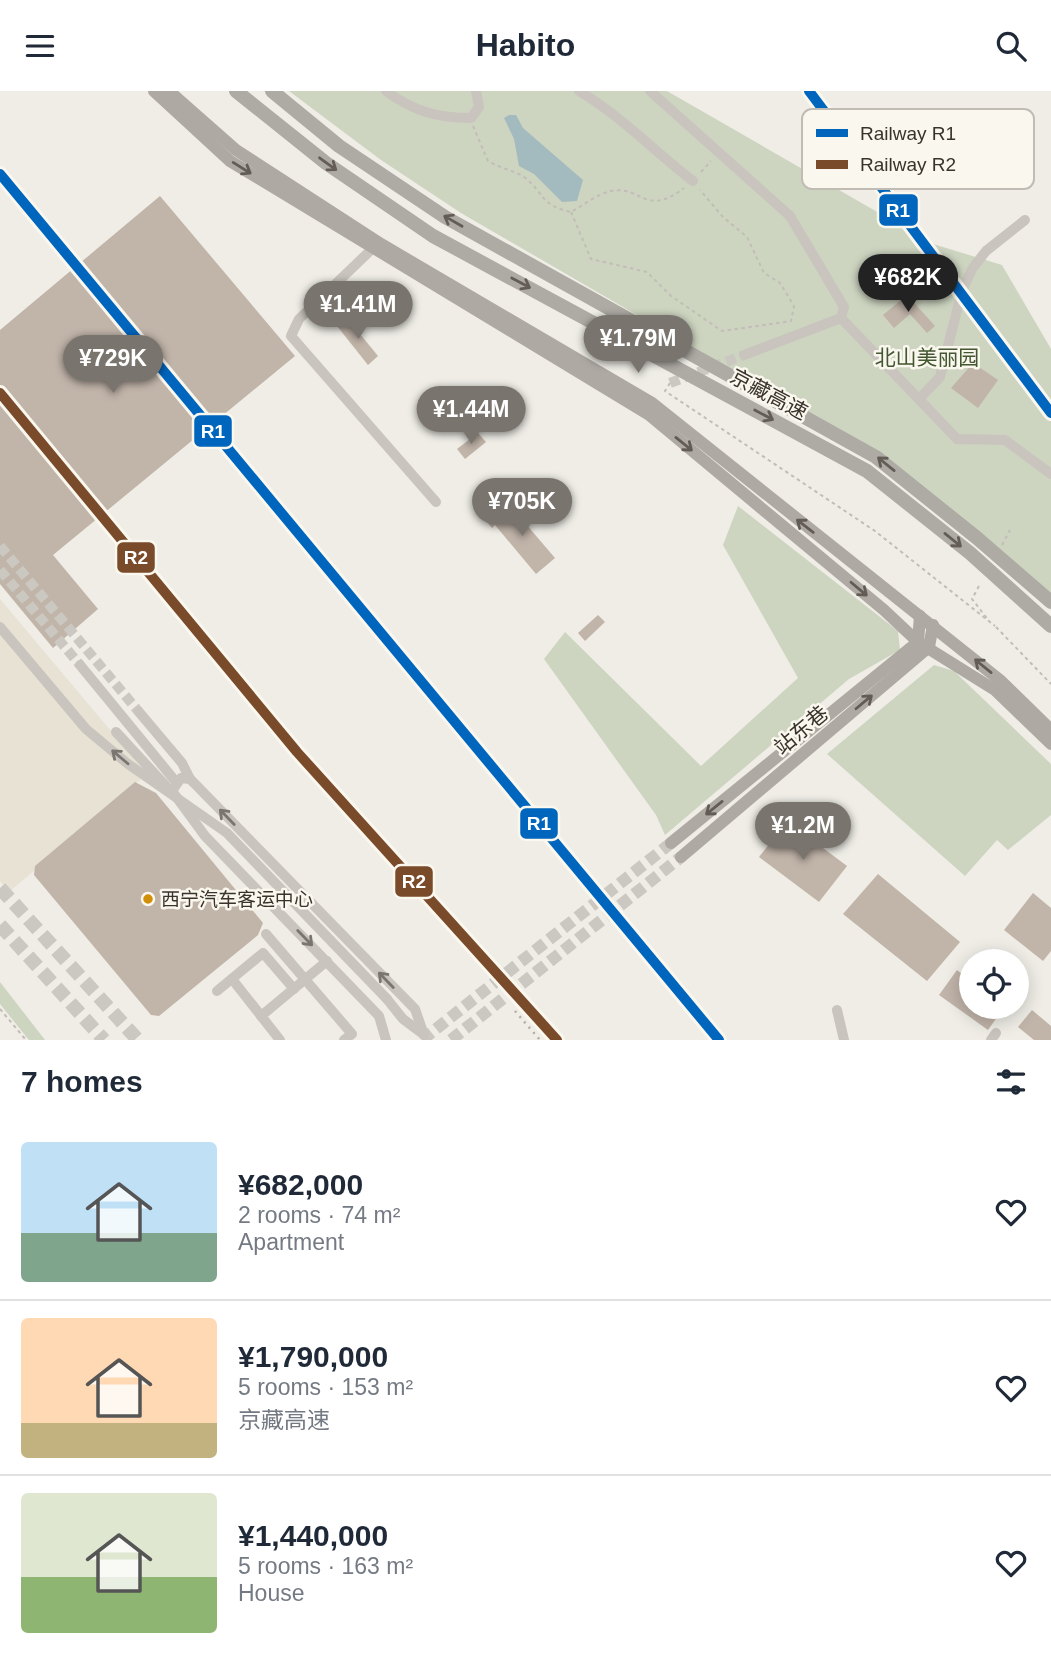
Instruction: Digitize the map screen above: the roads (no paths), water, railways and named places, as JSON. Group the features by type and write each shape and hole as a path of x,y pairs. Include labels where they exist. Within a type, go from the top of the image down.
{"highway":[{"name":"京藏高速","path":"236,91 326,163 433,236 867,471 970,553 1051,626"},
{"name":"京藏高速","path":"272,91 339,146 445,217 876,457 1051,602"}],"main road":[{"path":"154,91 230,161 372,250 648,414 924,644 995,690 1051,744"},
{"path":"169,91 236,150 269,172 381,244 652,403 933,625 1001,681 1051,730"},
{"path":"920,617 924,644"},
{"path":"924,644 933,625"},
{"name":"站东巷","path":"671,843 924,644"},
{"name":"站东巷","path":"681,856 924,644"}],"street":[{"path":"386,91 407,107 430,115 471,118 479,107 476,91"},
{"path":"579,91 624,120 642,142 693,181"},
{"path":"650,91 790,216 844,307 841,318"},
{"path":"920,398 940,377 962,291 972,269 986,251 1025,220"},
{"path":"372,250 299,319 291,336 436,502"},
{"path":"744,355 841,318"},
{"path":"841,318 882,364 920,398 957,439 1004,440 1051,474"},
{"path":"0,627 86,729 128,764 227,833 387,999 403,1019 426,1037"},
{"path":"80,665 174,787 205,836 379,1016 386,1040"},
{"path":"139,712 182,763 190,779 415,1009 426,1037"},
{"path":"116,732 174,787"},
{"path":"174,787 181,778 190,779"},
{"path":"266,933 352,1034 344,1040"},
{"path":"217,991 263,953 294,989"},
{"path":"261,1016 327,961"},
{"path":"232,979 280,1040"},
{"path":"837,1010 844,1040"}],"water":[{"path":"516,115 523,128 583,180 577,201 562,202 534,174 519,166 514,139 504,118"}],"tunnel":[{"path":"670,383 744,355"},
{"path":"0,546 139,712"},
{"path":"0,570 80,665"},
{"path":"422,1040 671,843"},
{"path":"451,1040 681,857"},
{"path":"0,888 138,1040"},
{"path":"0,925 104,1040"}],"railway":[{"path":"0,174 719,1040"},
{"path":"0,393 297,752 557,1040"},
{"path":"515,1011 540,1040"}],"rail line":[{"name":"R1","path":"809,91 823,109"},
{"name":"R1","path":"0,174 719,1040"},
{"name":"R1","path":"883,189 1051,413"},
{"name":"R2","path":"0,393 297,752 557,1040"}],"place":[{"name":"西宁汽车客运中心","path":"148,899"}],"park label":[{"name":"北山美丽园","path":"927,357"}]}
